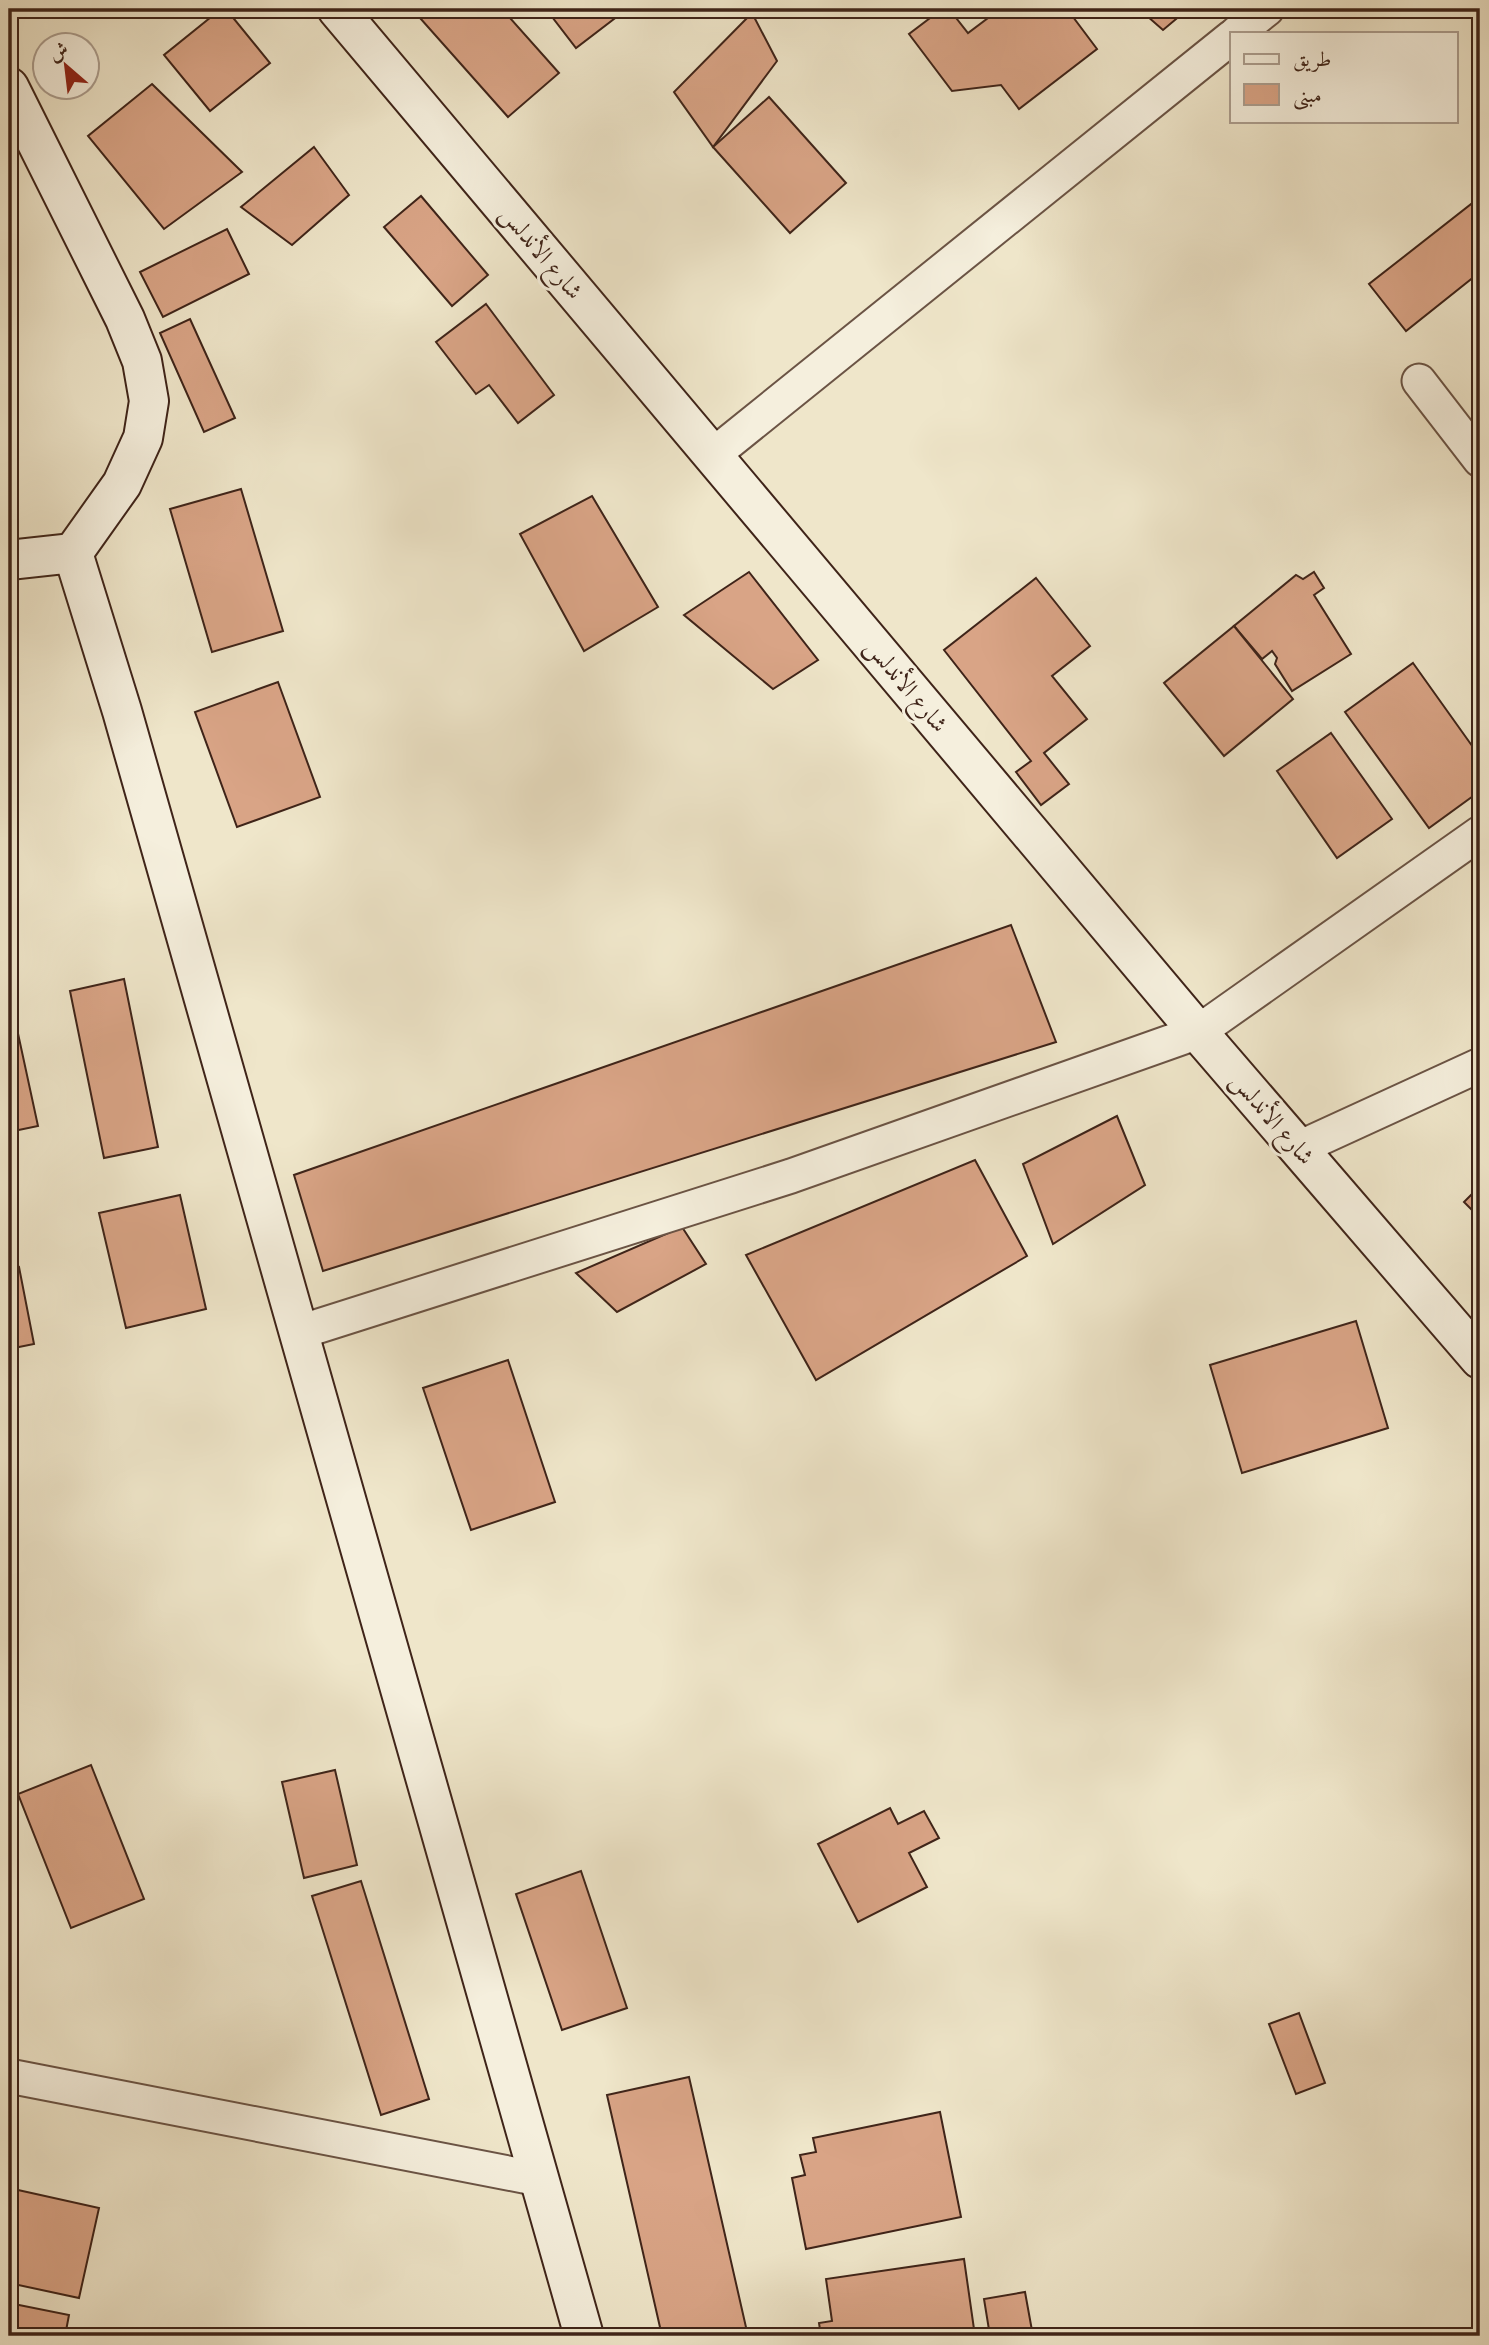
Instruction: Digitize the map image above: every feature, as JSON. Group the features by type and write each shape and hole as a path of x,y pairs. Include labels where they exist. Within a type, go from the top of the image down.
{"main road":[{"name":"شارع الأندلس","path":"337,9 1198,1032 1480,1359"},
{"path":"9,87 125,319 142,361 149,401 143,438 122,484 74,553 9,560"},
{"path":"74,553 300,1332 584,2336"}],"street":[{"path":"1238,32 1267,9"},
{"path":"713,455 1230,39"},
{"path":"1419,381 1480,460"},
{"path":"300,1332 791,1176 1198,1032 1480,833"},
{"path":"1299,1148 1480,1065"},
{"path":"9,2077 539,2179"}],"building":[{"path":"221,9 226,9 270,63 210,111 164,55"},
{"path":"412,9 502,9 559,73 508,117"},
{"path":"546,9 627,9 576,48"},
{"path":"942,9 949,9 968,33 1000,9 1067,9 1097,49 1019,109 1001,85 952,91 909,34"},
{"path":"1116,9 1133,9 1125,17"},
{"path":"1139,9 1188,9 1163,30"},
{"path":"752,13 777,61 713,147 674,92"},
{"path":"152,84 242,172 164,229 88,136"},
{"path":"769,97 846,183 790,233 713,147"},
{"path":"314,147 349,195 292,245 241,207"},
{"path":"421,196 488,275 452,306 384,227"},
{"path":"1475,201 1480,207 1480,272 1406,331 1369,284"},
{"path":"227,229 249,274 163,317 140,272"},
{"path":"486,304 554,395 518,423 489,385 476,394 436,342"},
{"path":"190,319 235,418 204,432 160,333"},
{"path":"241,489 283,631 212,652 170,509"},
{"path":"592,496 658,607 584,651 520,534"},
{"path":"749,572 818,660 773,689 684,615"},
{"path":"1314,572 1324,588 1314,595 1351,654 1292,691 1275,664 1277,658 1272,651 1262,659 1234,626 1296,575 1303,579"},
{"path":"1036,578 1090,646 1052,676 1087,719 1044,753 1069,784 1041,805 1016,772 1031,761 944,650"},
{"path":"1234,626 1293,699 1224,756 1164,683"},
{"path":"1413,663 1480,757 1480,791 1429,828 1345,712"},
{"path":"278,682 320,797 237,827 195,712"},
{"path":"1331,733 1392,819 1337,858 1277,771"},
{"path":"1011,925 1056,1042 323,1271 294,1175"},
{"path":"124,979 158,1147 104,1158 70,991"},
{"path":"14,1015 38,1126 9,1132 9,1016"},
{"path":"1117,1116 1145,1185 1053,1244 1023,1164"},
{"path":"975,1160 1027,1256 816,1380 746,1255"},
{"path":"1480,1186 1480,1218 1464,1202"},
{"path":"180,1195 206,1309 126,1328 99,1213"},
{"path":"682,1227 706,1264 617,1312 576,1273"},
{"path":"19,1267 34,1344 9,1349 9,1269"},
{"path":"1356,1321 1388,1428 1242,1473 1210,1365"},
{"path":"508,1360 555,1502 471,1530 423,1388"},
{"path":"91,1765 144,1899 71,1928 18,1794"},
{"path":"335,1770 357,1865 304,1878 282,1782"},
{"path":"890,1808 898,1824 924,1811 939,1838 909,1853 927,1887 858,1922 818,1844"},
{"path":"581,1871 627,2008 562,2030 516,1894"},
{"path":"361,1881 429,2099 381,2115 312,1896"},
{"path":"1299,2013 1325,2083 1296,2094 1269,2024"},
{"path":"689,2077 748,2336 662,2336 607,2095"},
{"path":"940,2112 961,2217 806,2249 792,2178 805,2175 800,2155 816,2152 813,2138"},
{"path":"9,2188 99,2208 79,2298 9,2283"},
{"path":"964,2259 975,2336 821,2336 819,2323 832,2321 826,2279"},
{"path":"1025,2292 1033,2336 990,2336 984,2299"},
{"path":"9,2303 69,2315 65,2336 9,2336"}]}
